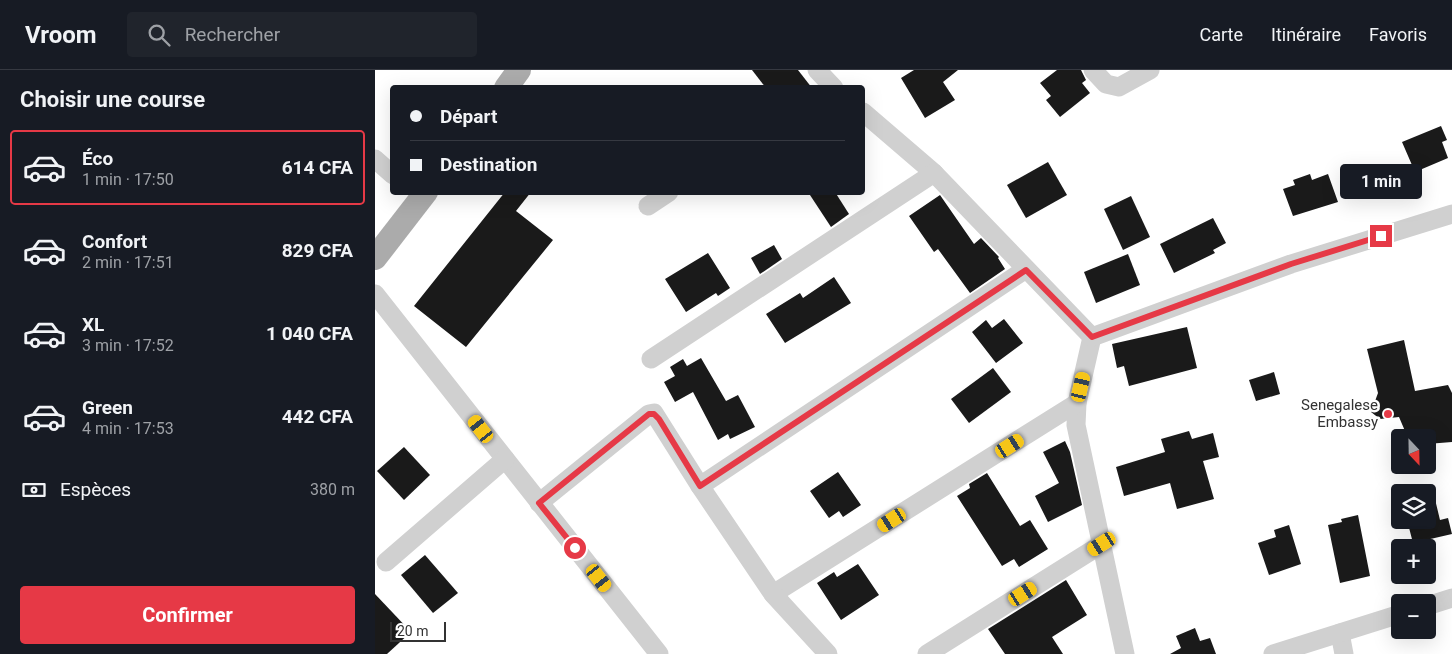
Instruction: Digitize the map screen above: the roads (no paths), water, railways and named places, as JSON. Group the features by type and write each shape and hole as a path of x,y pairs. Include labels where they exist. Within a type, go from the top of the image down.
{"main road":[{"path":"508,85 519,70"},
{"path":"375,258 419,195"}],"street":[{"path":"817,70 829,85"},
{"path":"1093,70 1106,84 1119,87 1150,70"},
{"path":"865,114 934,173 1092,337"},
{"path":"375,159 390,172"},
{"path":"651,358 934,173"},
{"path":"648,206 664,195"},
{"path":"1092,337 1291,264 1452,214"},
{"path":"700,486 1026,270"},
{"path":"375,294 659,654"},
{"path":"1092,337 1077,404 1076,425 1125,654"},
{"path":"773,594 1077,404"},
{"path":"539,503 649,414 654,414 773,594 828,654"},
{"path":"385,562 505,459"},
{"path":"927,654 1102,544"},
{"path":"1436,603 1452,598"},
{"path":"1273,654 1391,617"},
{"path":"1340,633 1344,654"}],"place":[{"name":"Senegalese Embassy","path":"1388,414"}]}
